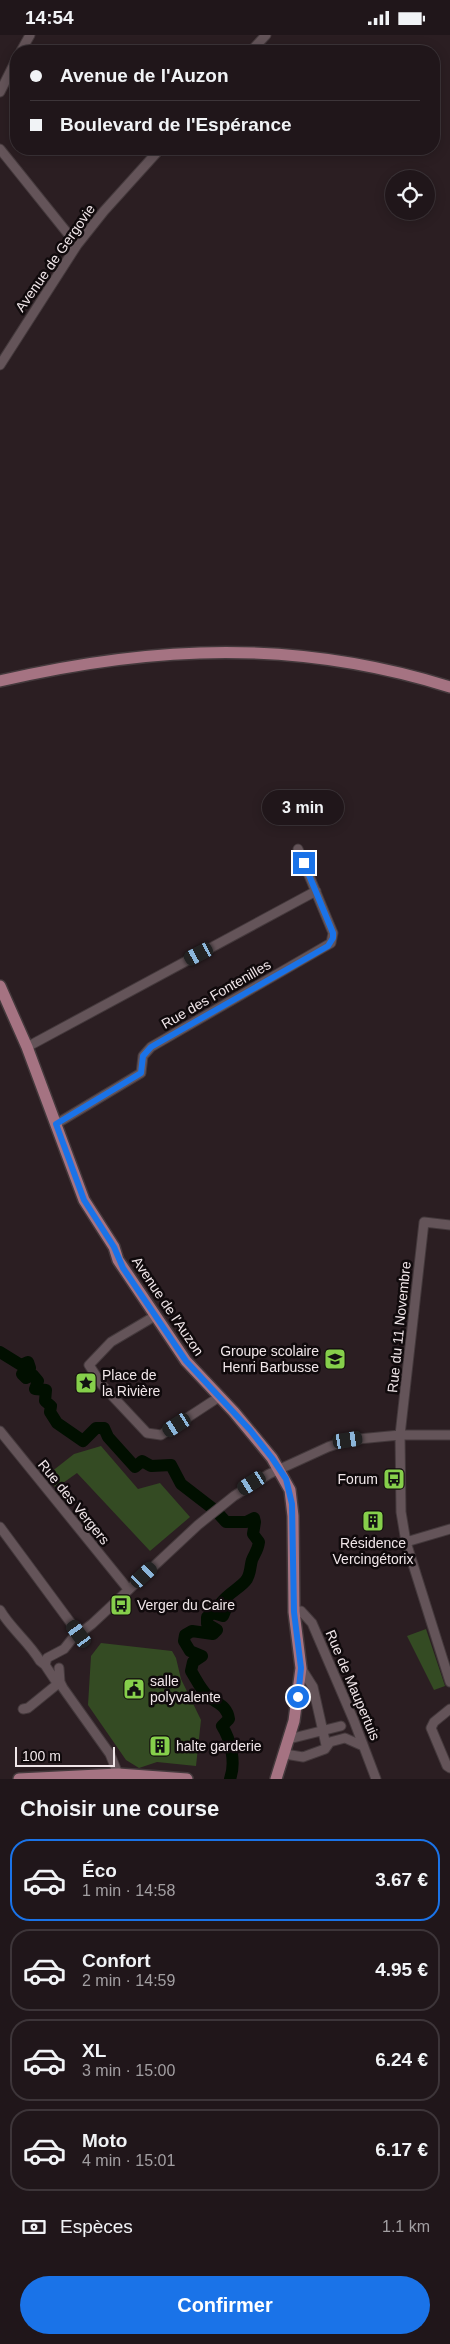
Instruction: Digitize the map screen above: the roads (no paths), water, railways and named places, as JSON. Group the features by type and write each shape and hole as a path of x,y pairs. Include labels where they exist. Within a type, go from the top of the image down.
{"main road":[{"path":"2,680 131,658 185,652 241,651 303,655 368,665 450,687"},
{"name":"Avenue de l'Auzon","path":"0,985 26,1047 84,1200 114,1247 118,1260 186,1361 250,1430 280,1469 288,1485 292,1504 294,1612 301,1668 296,1710 276,1779"},
{"path":"19,1779 49,1777 186,1779"}],"street":[{"path":"257,45 266,35"},
{"path":"0,92 10,72"},
{"path":"0,149 77,245"},
{"name":"Avenue de Gergovie","path":"0,365 77,245 104,211 155,155"},
{"path":"26,1047 316,891 298,849"},
{"name":"Rue des Fontenilles","path":"56,1124 141,1073 143,1056 151,1047 328,946 333,938 333,933 316,891"},
{"name":"Rue du 11 Novembre","path":"450,1225 424,1222 400,1435 400,1492 406,1542 450,1682"},
{"path":"155,1316 111,1342 89,1365 102,1385 147,1433 154,1435 161,1435 219,1397"},
{"name":"Rue des Vergers","path":"0,1431 128,1589"},
{"path":"49,1662 72,1639 206,1519 248,1487 280,1469 348,1440 400,1435 450,1435"},
{"path":"0,1527 79,1634"},
{"path":"406,1542 450,1529"},
{"path":"0,1610 3,1621 16,1628 36,1655 49,1662 59,1660 60,1682"},
{"name":"Rue de Maupertuis","path":"294,1612 302,1611 312,1623 376,1779"},
{"path":"49,1662 52,1671 60,1666 79,1634"},
{"path":"49,1662 55,1680 60,1682 110,1754 116,1777"},
{"path":"301,1668 313,1687 326,1745"},
{"path":"23,1709 28,1708 60,1682"},
{"path":"450,1709 431,1725 447,1765 450,1768"},
{"path":"289,1739 341,1726"},
{"path":"284,1754 303,1757 325,1749 326,1745 330,1742 346,1739 363,1746"}],"waterway":[{"path":"0,1352 21,1365 28,1362 30,1368 22,1374 26,1378 33,1375 38,1381 35,1389 46,1390 45,1401 51,1406 50,1412 57,1423 83,1441 96,1428 104,1428 108,1437 135,1467 142,1461 151,1466 171,1465 181,1484 216,1511 226,1522 246,1522 254,1518 253,1534 259,1542 247,1579 221,1603 226,1609 223,1616 213,1613 207,1617 207,1624 217,1630 213,1634 192,1631 185,1635 184,1641 190,1651 202,1656 193,1662 191,1671 203,1691 224,1708 228,1714 229,1719 222,1726 232,1752 233,1766 230,1779"}],"place":[{"name":"Groupe scolaire Henri Barbusse","path":"335,1359"},
{"name":"Place de la Rivière","path":"86,1383"},
{"name":"Forum","path":"394,1479"},
{"name":"Résidence Vercingétorix","path":"373,1521"},
{"name":"Verger du Caire","path":"121,1605"},
{"name":"salle polyvalente","path":"134,1689"},
{"name":"halte garderie","path":"160,1746"}]}
